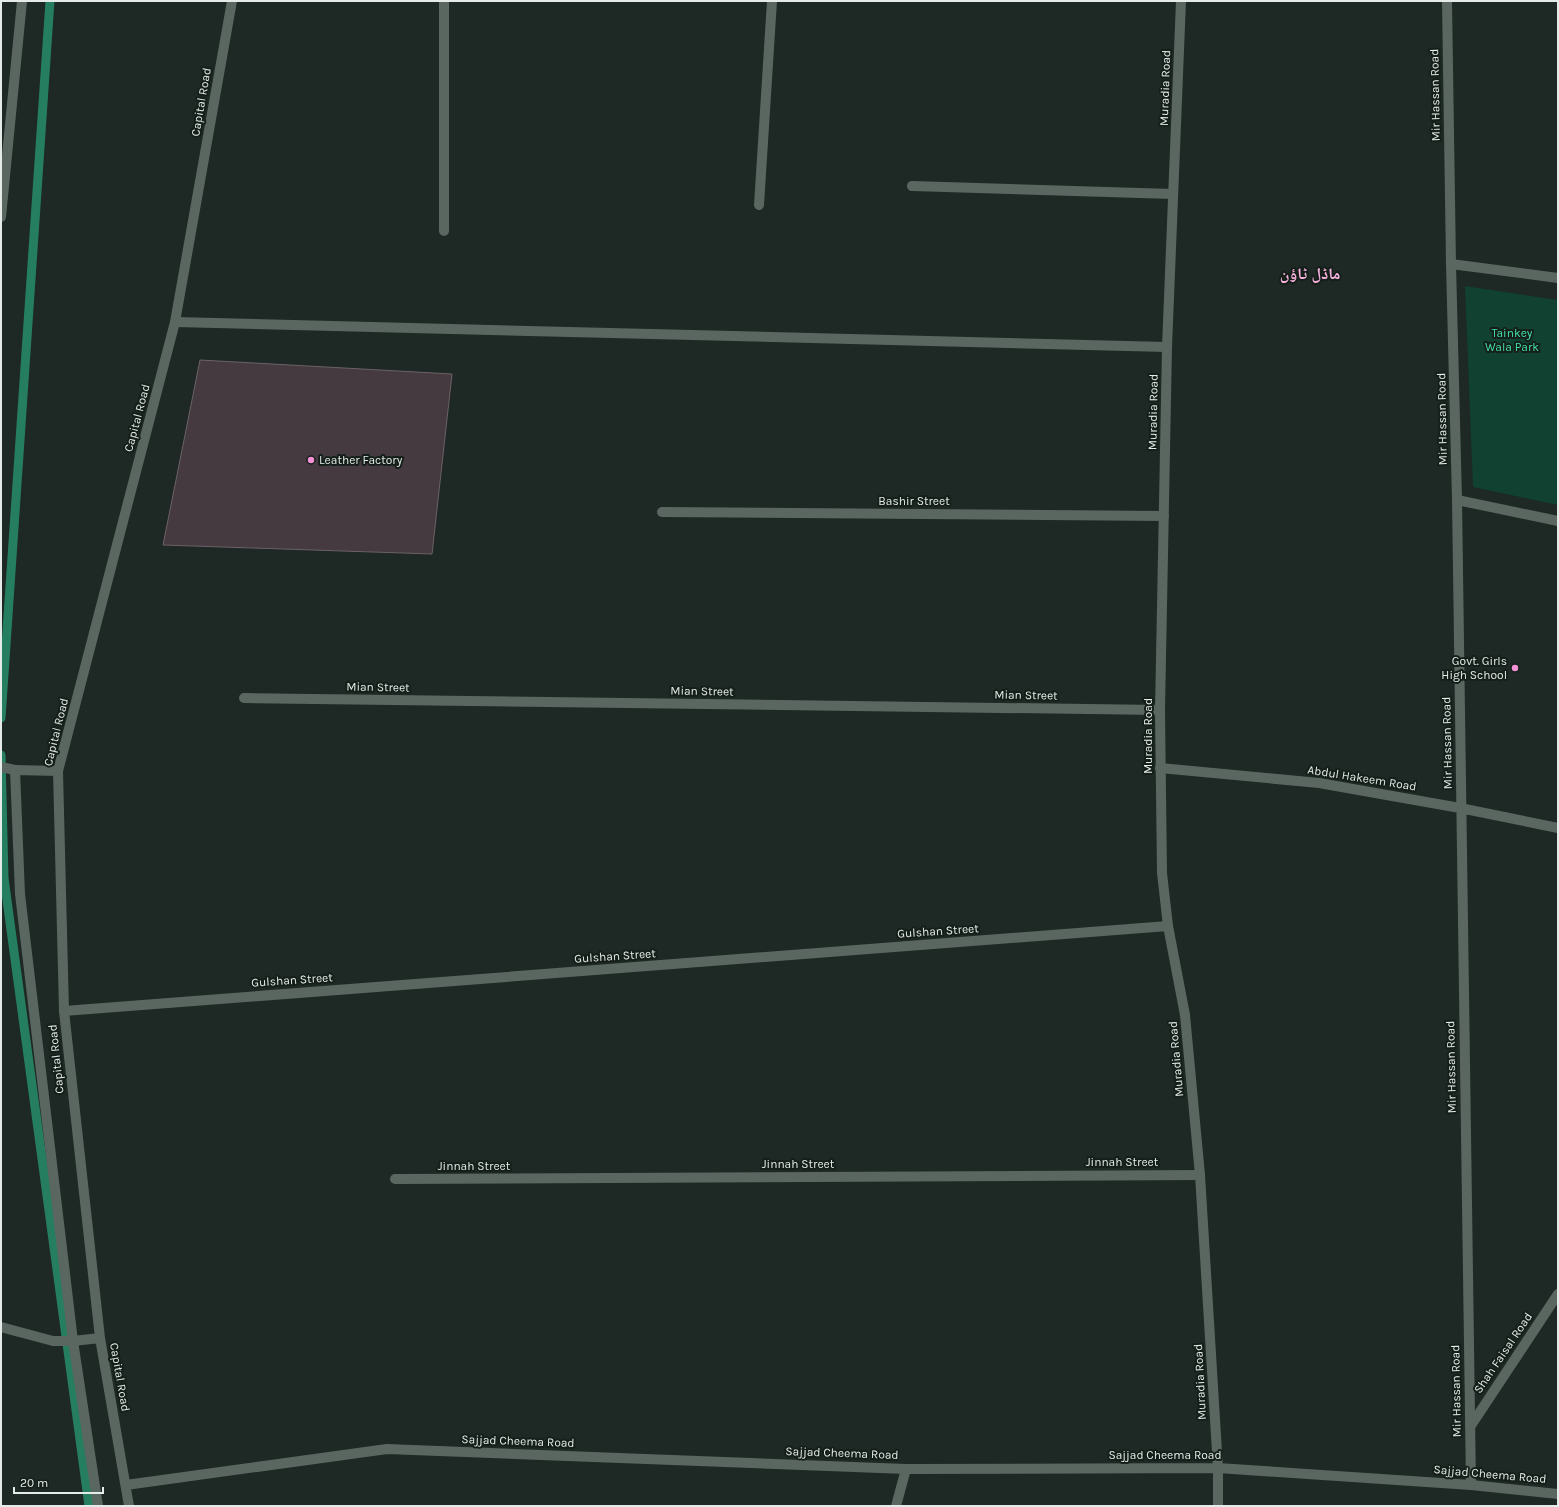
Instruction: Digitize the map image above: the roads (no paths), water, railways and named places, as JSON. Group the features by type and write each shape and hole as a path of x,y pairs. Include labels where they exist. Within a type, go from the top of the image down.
{"street":[{"path":"1,217 22,1"},
{"name":"Capital Road","path":"129,1506 100,1338 64,1011 58,771 175,322 232,1"},
{"path":"444,1 444,231"},
{"path":"759,205 772,1"},
{"name":"Muradia Road","path":"1181,1 1167,347 1160,710 1162,873 1168,926 1185,1015 1200,1175 1218,1468 1218,1506"},
{"name":"Mir Hassan Road","path":"1447,1 1451,264 1457,500 1460,808 1471,1485"},
{"path":"912,186 1174,194"},
{"path":"1451,264 1558,278"},
{"path":"175,322 1167,347"},
{"path":"1457,500 1558,521"},
{"name":"Bashir Street","path":"662,512 1164,516"},
{"name":"Mian Street","path":"244,698 1160,710"},
{"path":"1,767 15,770 58,771"},
{"name":"Abdul Hakeem Road","path":"1160,768 1319,782 1558,828"},
{"path":"15,770 20,894 71,1341 98,1506"},
{"name":"Gulshan Street","path":"64,1011 1168,926"},
{"name":"Jinnah Street","path":"395,1179 1200,1175"},
{"name":"Shah Faisal Road","path":"1470,1427 1558,1294"},
{"path":"1,1328 53,1341 100,1338"},
{"name":"Sajjad Cheema Road","path":"126,1485 387,1449 906,1468 1218,1468 1471,1485 1558,1494"},
{"path":"896,1506 906,1468"}],"waterway":[{"path":"1,718 50,1"},
{"path":"1,755 4,878 89,1506"}],"place":[{"name":"Leather Factory","path":"311,460"},
{"name":"Govt. Girls High School","path":"1515,668"}],"district":[{"name":"ماڈل ٹاؤن","path":"1310,273"}],"park label":[{"name":"Tainkey Wala Park","path":"1512,340"}]}
